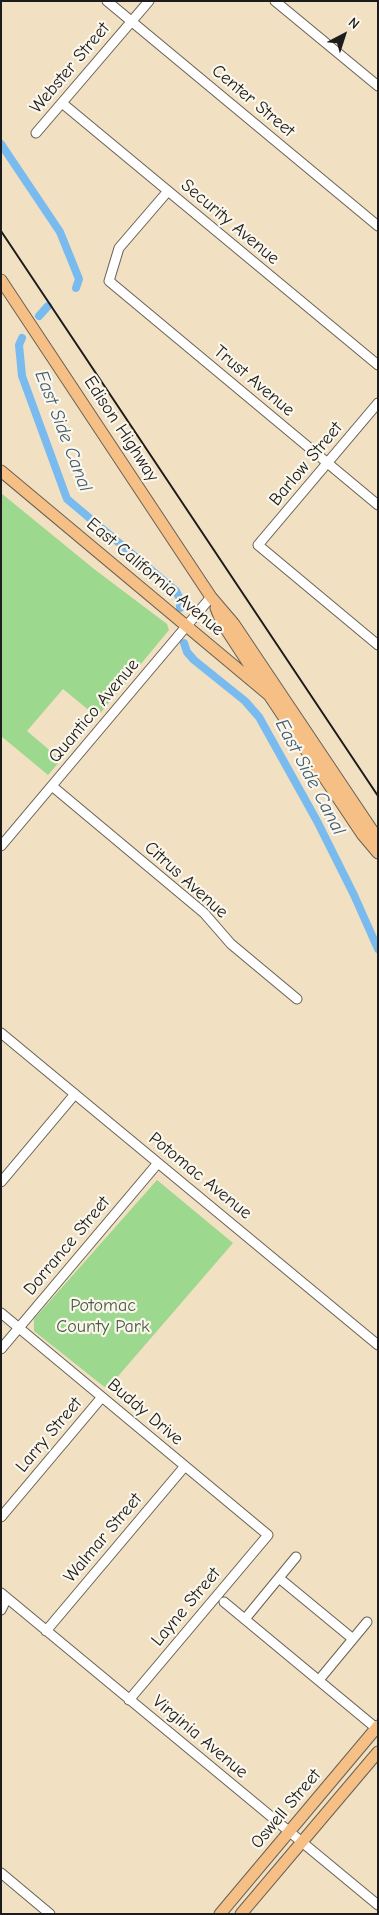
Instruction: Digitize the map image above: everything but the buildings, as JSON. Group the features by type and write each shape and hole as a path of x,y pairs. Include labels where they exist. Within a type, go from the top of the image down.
{"main road":[{"name":"Edison Highway","path":"1,280 211,597 234,624 372,830 378,842"},
{"name":"East California Avenue","path":"1,471 269,695 290,707"},
{"name":"Edison Highway","path":"211,597 222,623 362,834 378,853"},
{"name":"Oswell Street","path":"220,1914 377,1727"},
{"name":"Oswell Street","path":"241,1914 378,1752"}],"street":[{"name":"Center Street","path":"107,1 378,226"},
{"name":"Webster Street","path":"36,133 149,1"},
{"path":"276,1 378,86"},
{"name":"Security Avenue","path":"62,103 378,365"},
{"name":"Trust Avenue","path":"168,191 119,248 109,281 378,505"},
{"name":"Barlow Street","path":"378,403 258,545 378,645"},
{"name":"Quantico Avenue","path":"1,846 211,597"},
{"name":"Citrus Avenue","path":"52,786 204,913 231,944 297,999"},
{"name":"Potomac Avenue","path":"1,1033 378,1345"},
{"path":"1,1182 75,1094"},
{"name":"Dorrance Street","path":"1,1349 158,1163"},
{"name":"Buddy Drive","path":"1,1313 268,1535"},
{"name":"Larry Street","path":"1,1516 102,1396"},
{"name":"Walmar Street","path":"46,1631 185,1466"},
{"name":"Layne Street","path":"129,1700 268,1535"},
{"path":"245,1619 296,1557"},
{"path":"279,1578 353,1639"},
{"path":"1,1610 4,1596"},
{"name":"Virginia Avenue","path":"4,1596 378,1907"},
{"path":"224,1602 377,1727"},
{"path":"319,1680 367,1622"},
{"path":"1,1873 50,1914"},
{"path":"373,1914 378,1907"}],"green space":[{"path":"1,493 94,569 167,624 169,630 97,717 63,689 27,731 61,760 48,775 1,736"},
{"name":"Potomac County Park","path":"157,1180 233,1243 107,1389 34,1331 34,1319"}],"waterway":[{"name":"East Side Canal","path":"1,144 60,232 79,279 76,288"},
{"name":"East Side Canal","path":"39,316 48,306"},
{"name":"East Side Canal","path":"22,338 19,345 22,376 67,499 176,591 180,599 180,608"},
{"name":"East Side Canal","path":"184,643 187,652 194,660 245,701 259,717 317,821 354,895 378,949"}],"railway":[{"path":"1,231 378,796"}]}
